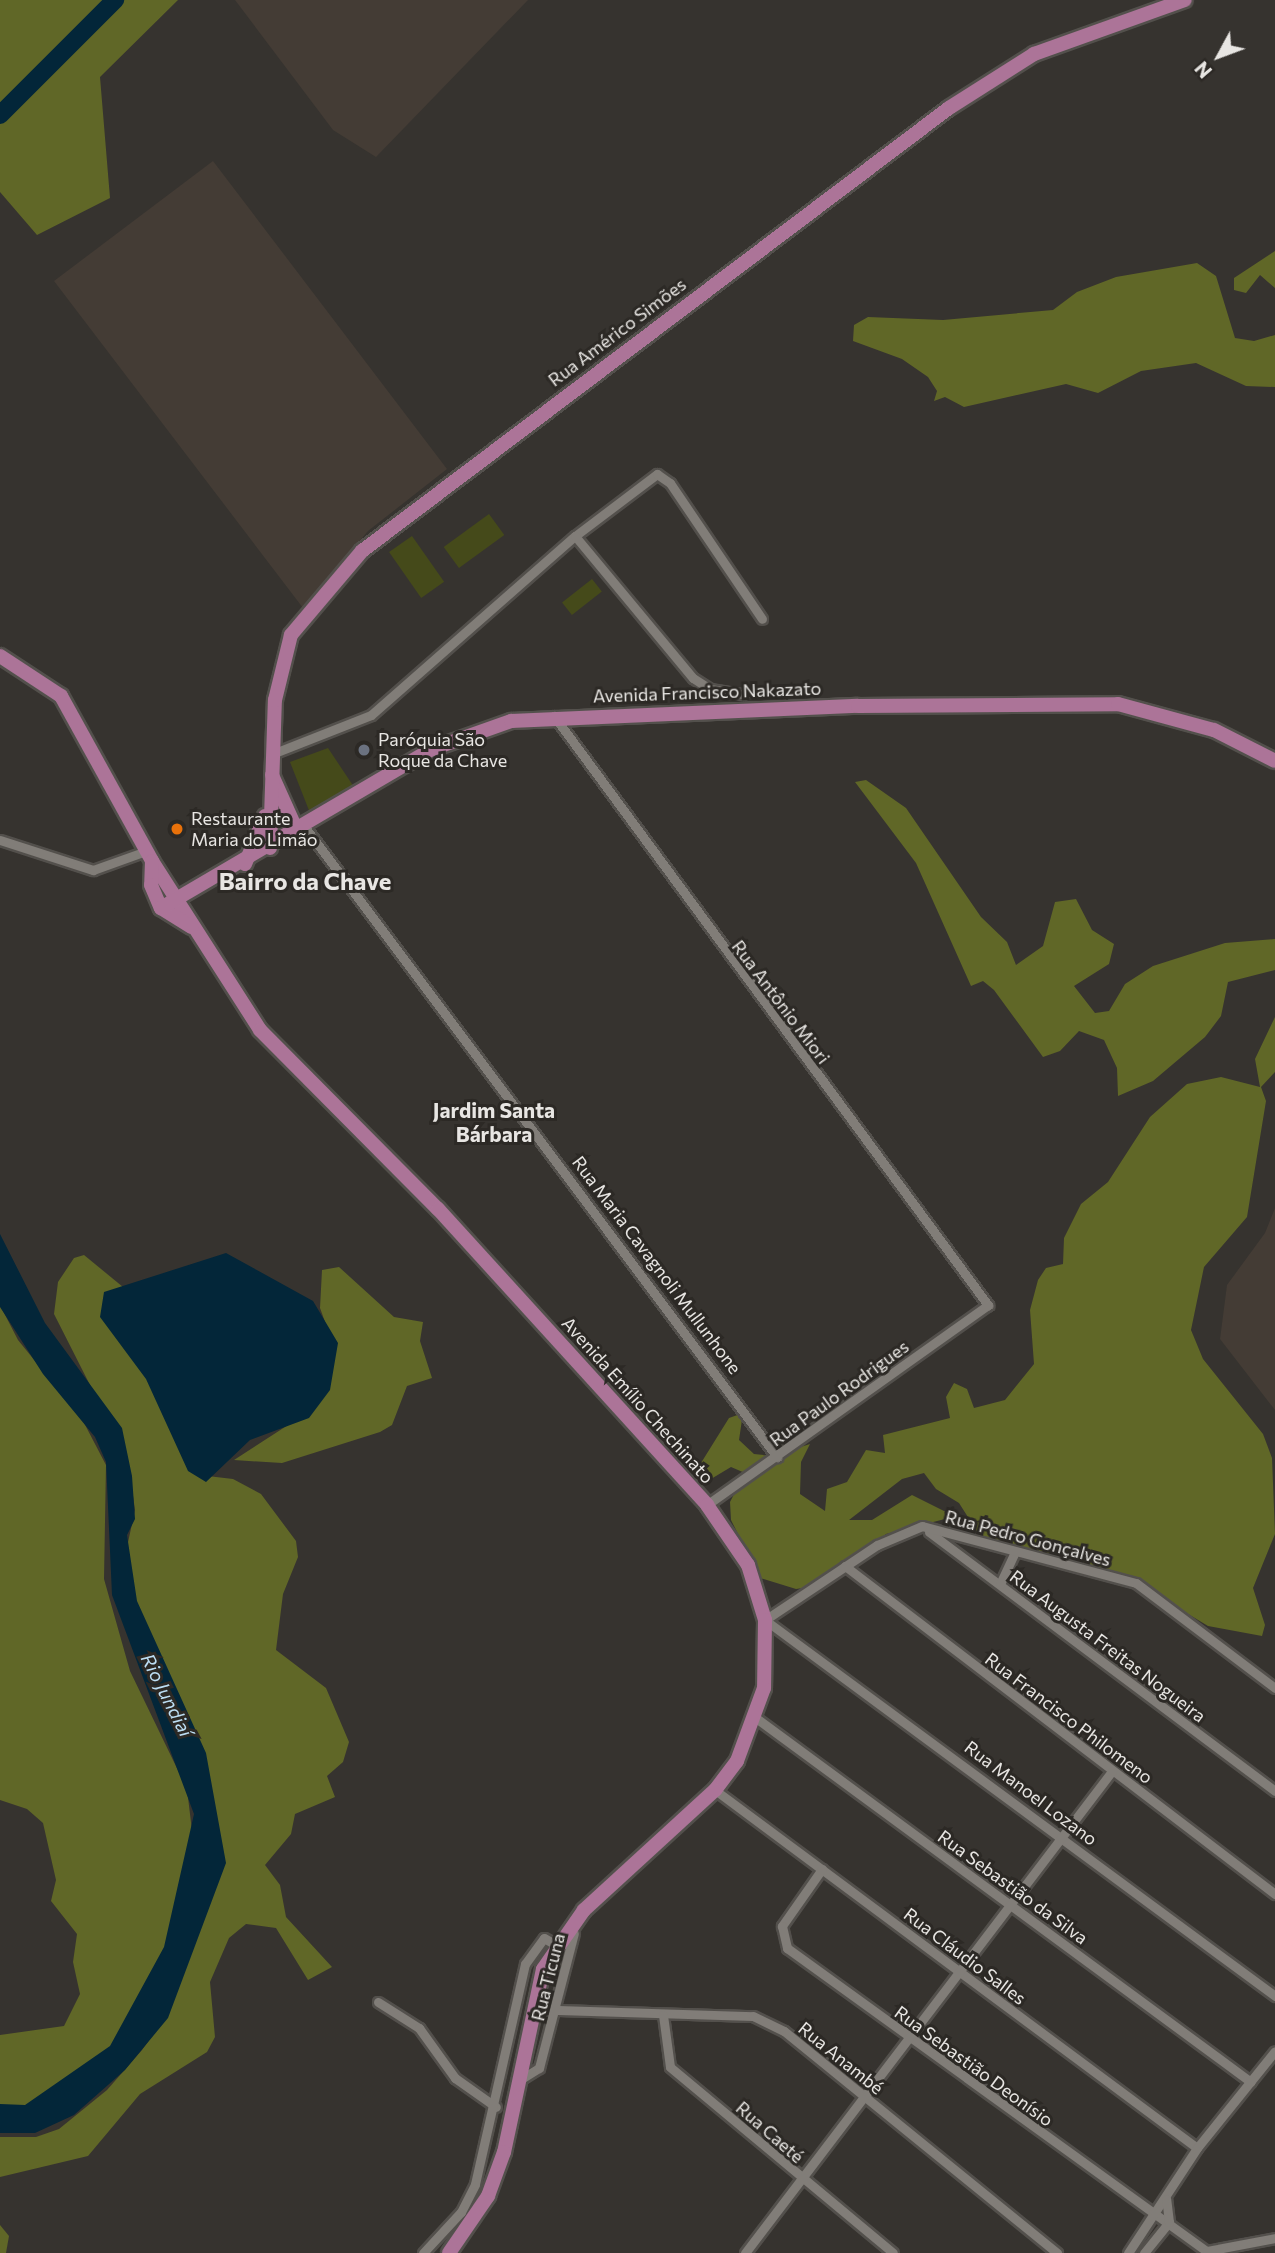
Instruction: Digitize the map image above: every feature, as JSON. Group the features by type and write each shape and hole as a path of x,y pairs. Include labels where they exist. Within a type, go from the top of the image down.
{"main road":[{"name":"Rua Américo Simões","path":"270,848 267,811 272,774 275,700 291,635 362,551 949,108 1034,54 1185,0"},
{"name":"Avenida Emílio Chechinato","path":"0,656 61,696 149,856 260,1030 438,1209 707,1505 748,1565 765,1620 766,1666 756,1718 715,1790 584,1910 556,1945 530,2007 504,2152 488,2196 449,2253"},
{"name":"Avenida Francisco Nakazato","path":"161,908 178,903 456,738 554,715 1118,704 1213,730 1275,761"},
{"name":"Rua Maria Cavagnoli Mullunhone","path":"272,774 301,828"},
{"path":"245,864 267,811"},
{"path":"149,856 151,885 161,908 194,928"}],"street":[{"path":"272,754 371,715 575,536 657,474 670,483 762,619"},
{"path":"575,536 693,678 710,689 743,694"},
{"name":"Rua Antônio Miori","path":"554,715 988,1305"},
{"name":"Rua Maria Cavagnoli Mullunhone","path":"301,828 777,1457"},
{"path":"0,840 93,870 149,856"},
{"name":"Rua Paulo Rodrigues","path":"707,1505 988,1305"},
{"name":"Rua Pedro Gonçalves","path":"765,1620 900,1531 922,1526 1014,1553 1136,1583 1275,1688"},
{"name":"Rua Augusta Freitas Nogueira","path":"922,1526 1275,1791"},
{"path":"1000,1584 1014,1553"},
{"name":"Rua Francisco Philomeno","path":"845,1566 1275,1894"},
{"name":"Rua Manoel Lozano","path":"765,1620 1064,1836 1275,1996"},
{"name":"Rua Sebastião da Silva","path":"756,1718 1251,2082"},
{"path":"744,2253 867,2099 1112,1770"},
{"name":"Rua Cláudio Salles","path":"715,1790 1198,2148"},
{"name":"Rua Sebastião Deonísio","path":"822,1869 782,1926 782,1937 787,1948 1208,2252"},
{"name":"Rua Ticuna","path":"517,2082 539,2068 558,2010 567,1950 584,1910"},
{"path":"423,2253 461,2212 475,2185 496,2107 525,1964 544,1938 556,1945"},
{"path":"378,2002 419,2028 455,2078 496,2107"},
{"name":"Rua Anambé","path":"558,2010 753,2016 783,2031 1057,2253"},
{"name":"Rua Caeté","path":"663,2015 670,2067 802,2181 893,2253"},
{"path":"1128,2253 1198,2148 1275,2051"},
{"path":"1144,2253 1168,2222 1166,2199"},
{"path":"1208,2252 1275,2238"}],"shaded area":[{"path":"235,0 528,0 376,157 333,130"},
{"path":"213,161 447,469 368,531 303,608 54,281"},
{"path":"1275,1208 1275,1410 1220,1339 1227,1285 1265,1233"}],"green space":[{"path":"0,0 178,0 100,77 110,198 37,235 0,192"},
{"path":"1275,251 1275,288 1260,275 1246,293 1234,290 1234,278"},
{"path":"1197,263 1216,276 1235,338 1254,341 1275,335 1275,387 1246,386 1196,363 1141,371 1098,393 1066,384 964,407 945,397 934,401 937,391 928,377 902,359 853,341 854,325 868,317 943,320 1053,310 1077,292 1116,277"},
{"path":"489,514 504,535 459,568 444,547"},
{"path":"412,536 444,582 421,598 389,552"},
{"path":"592,579 602,592 572,615 562,602"},
{"path":"328,748 356,790 310,813 290,762"},
{"path":"866,780 906,808 981,917 1007,942 1016,965 1043,946 1055,902 1076,899 1092,930 1114,944 1109,964 1074,986 1095,1013 1109,1011 1125,984 1153,966 1225,943 1275,939 1275,970 1228,982 1221,1016 1205,1037 1153,1081 1118,1096 1117,1068 1104,1040 1079,1031 1060,1051 1043,1057 994,990 983,981 971,986 916,863 855,782"},
{"path":"1275,1017 1275,1072 1261,1087 1266,1101 1247,1217 1204,1267 1191,1330 1203,1359 1263,1434 1272,1458 1275,1534 1253,1588 1265,1625 1262,1636 1208,1626 1150,1591 1066,1555 1026,1552 980,1536 959,1503 936,1489 924,1473 902,1479 849,1520 872,1520 912,1495 946,1512 945,1519 886,1534 823,1585 796,1589 760,1578 731,1520 730,1502 745,1473 731,1467 706,1482 696,1471 729,1418 743,1413 739,1440 754,1454 772,1456 810,1444 801,1462 800,1494 825,1511 827,1489 847,1482 866,1450 885,1453 883,1435 950,1418 946,1397 954,1383 967,1389 974,1408 1005,1400 1034,1364 1030,1310 1038,1280 1046,1268 1063,1264 1064,1238 1081,1204 1108,1182 1150,1117 1187,1084 1221,1077 1260,1087 1255,1059"},
{"path":"84,1255 123,1287 199,1475 233,1479 261,1494 296,1541 298,1557 283,1594 276,1650 326,1688 349,1742 343,1762 327,1776 335,1797 295,1814 291,1834 265,1865 280,1885 286,1917 332,1967 308,1980 276,1928 246,1924 229,1938 210,1982 215,2037 207,2052 140,2094 88,2156 0,2177 0,2137 36,2137 59,2129 107,2090 142,2050 160,2025 215,1879 122,1570 135,1510 128,1460 54,1314 58,1282 74,1258"},
{"path":"339,1267 394,1317 423,1322 420,1341 432,1378 407,1386 392,1425 380,1432 282,1463 234,1460 302,1416 333,1344 320,1308 322,1270"},
{"path":"0,1305 18,1340 82,1419 106,1465 104,1579 130,1671 187,1789 193,1839 163,1970 98,2072 0,2119 0,2035 64,2026 80,1994 73,1962 77,1934 51,1901 56,1880 43,1823 27,1809 0,1800"},
{"path":"0,2225 9,2236 6,2253 0,2253"}],"water":[{"name":"Rio Jundiaí","path":"0,1234 45,1323 122,1428 132,1476 135,1519 127,1535 137,1601 206,1753 226,1863 168,2018 125,2070 74,2115 35,2133 0,2133 0,2104 25,2105 110,2046 164,1947 194,1814 112,1595 106,1462 95,1437 43,1374 0,1307"},
{"path":"226,1253 313,1301 338,1343 330,1390 309,1418 250,1440 206,1482 188,1471 146,1379 100,1317 104,1292"}],"waterway":[{"path":"0,115 115,0"}],"place":[{"name":"Paróquia São Roque da Chave","path":"364,750"},
{"name":"Restaurante Maria do Limão","path":"177,829"}],"district":[{"name":"Bairro da Chave","path":"305,881"},
{"name":"Jardim Santa Bárbara","path":"494,1122"}]}
